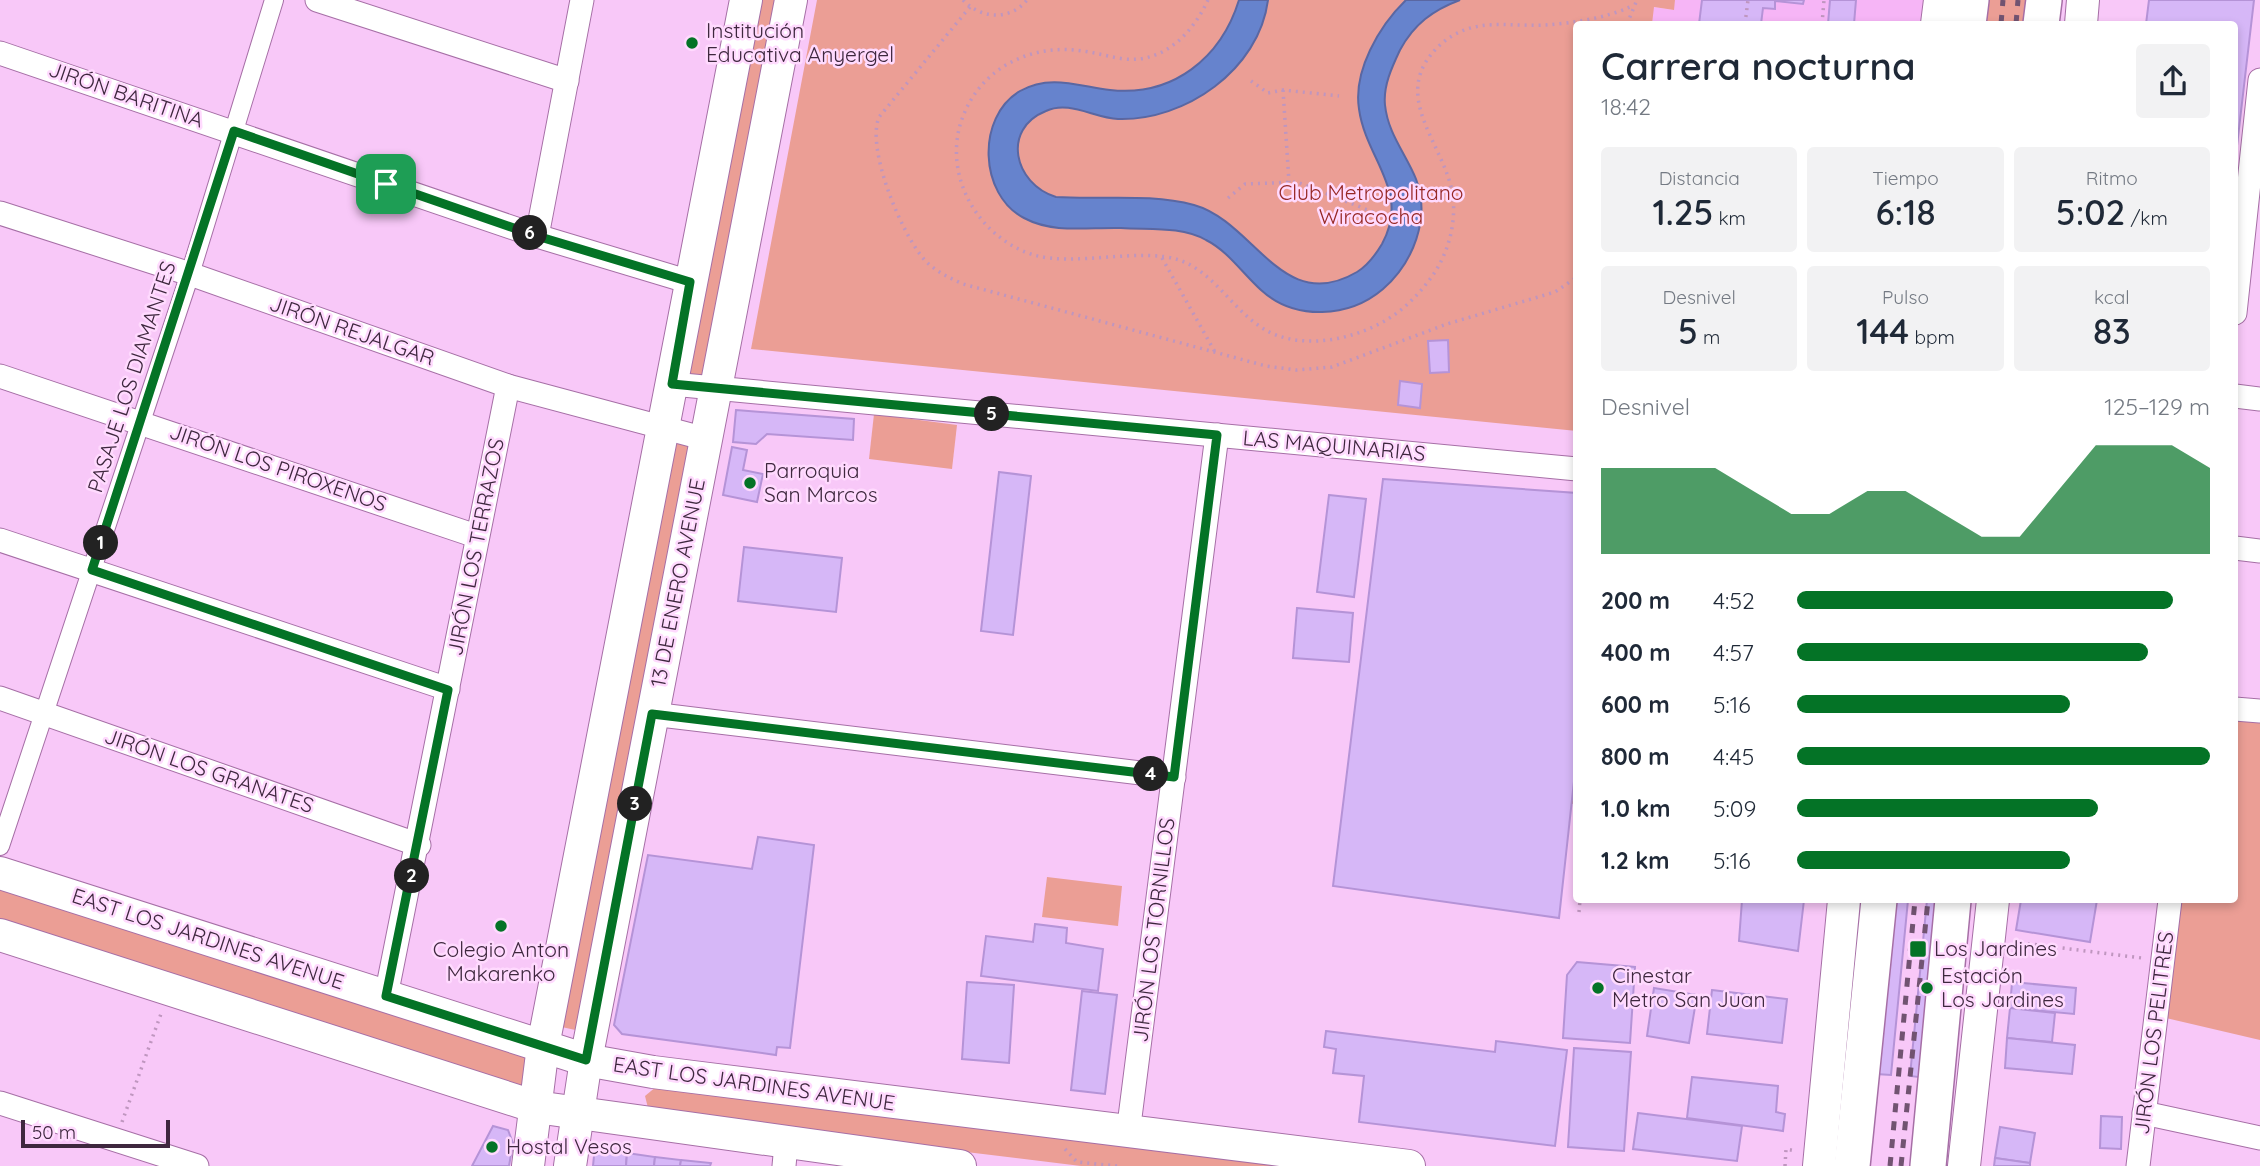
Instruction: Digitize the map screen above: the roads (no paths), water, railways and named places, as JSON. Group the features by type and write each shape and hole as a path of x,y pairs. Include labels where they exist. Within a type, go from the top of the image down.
{"main road":[{"name":"13 DE ENERO AVENUE","path":"528,1166 543,1046 746,0"},
{"name":"13 DE ENERO AVENUE","path":"570,1166 586,1060 792,0"},
{"path":"1937,21 1940,0"},
{"path":"1968,21 1971,0"},
{"path":"2041,21 2044,0"},
{"path":"2081,21 2083,0"},
{"name":"EAST LOS JARDINES AVENUE","path":"0,873 586,1060 653,1072 1409,1166"},
{"path":"1819,1166 1844,903"},
{"path":"1852,1166 1879,903"},
{"path":"1928,1166 1953,903"},
{"path":"1964,1166 1993,903"},
{"path":"0,935 536,1107 650,1124 785,1155 960,1166"},
{"path":"650,1124 636,1110 633,1099 637,1086 653,1072"}],"street":[{"name":"PASAJE LOS DIAMANTES","path":"0,846 190,274 274,0"},
{"path":"317,0 567,81"},
{"path":"537,236 582,0"},
{"name":"JIRÓN BARITINA","path":"0,53 537,236 690,282"},
{"path":"2238,296 2253,210 2260,80"},
{"name":"JIRÓN REJALGAR","path":"0,213 190,274 508,386 706,439"},
{"name":"JIRÓN LOS PIROXENOS","path":"0,376 142,421 476,536"},
{"name":"LAS MAQUINARIAS","path":"672,384 1573,469"},
{"name":"JIRÓN LOS TERRAZOS","path":"386,996 419,845 476,536 508,386"},
{"path":"2238,396 2260,399"},
{"name":"JIRÓN LOS TORNILLOS","path":"1128,1133 1217,435"},
{"path":"0,540 448,690"},
{"path":"2238,548 2260,551"},
{"name":"JIRÓN LOS GRANATES","path":"0,698 419,845"},
{"path":"2238,709 2260,711"},
{"path":"652,714 1174,777"},
{"name":"JIRÓN LOS PELITRES","path":"2138,1166 2170,903"},
{"path":"0,1103 197,1166"},
{"path":"2144,1113 2260,1138"}],"water":[{"path":"1239,0 1268,0 1262,25 1250,48 1234,69 1215,86 1193,101 1143,117 1109,118 1064,107 1046,111 1032,119 1023,130 1018,143 1018,156 1030,181 1056,197 1143,198 1194,205 1235,229 1289,275 1308,282 1331,282 1357,272 1368,263 1382,244 1390,225 1392,208 1389,191 1363,127 1359,109 1360,80 1370,50 1386,23 1406,0 1460,0 1441,8 1418,25 1405,41 1389,77 1385,91 1387,115 1393,135 1416,179 1420,194 1420,224 1411,253 1394,278 1369,299 1354,306 1322,312 1290,307 1261,290 1214,245 1186,232 1121,228 1071,229 1035,223 1009,207 998,192 991,175 990,137 996,119 1006,103 1020,91 1053,82 1133,91 1174,80 1207,56 1220,40"}],"railway":[{"path":"2001,21 2003,0"},
{"path":"2016,21 2018,0"},
{"path":"1890,1166 1915,903"},
{"path":"1901,1166 1928,903"}],"place":[{"name":"Institución Educativa Anyergel","path":"692,43"},
{"name":"Parroquia San Marcos","path":"750,483"},
{"name":"Colegio Anton Makarenko","path":"501,926"},
{"name":"Los Jardines","path":"1918,949"},
{"name":"Cinestar Metro San Juan","path":"1598,988"},
{"name":"Estación Los Jardines","path":"1927,988"},
{"name":"Hostal Vesos","path":"492,1147"}],"park label":[{"name":"Club Metropolitano Wiracocha","path":"1371,205"}]}
